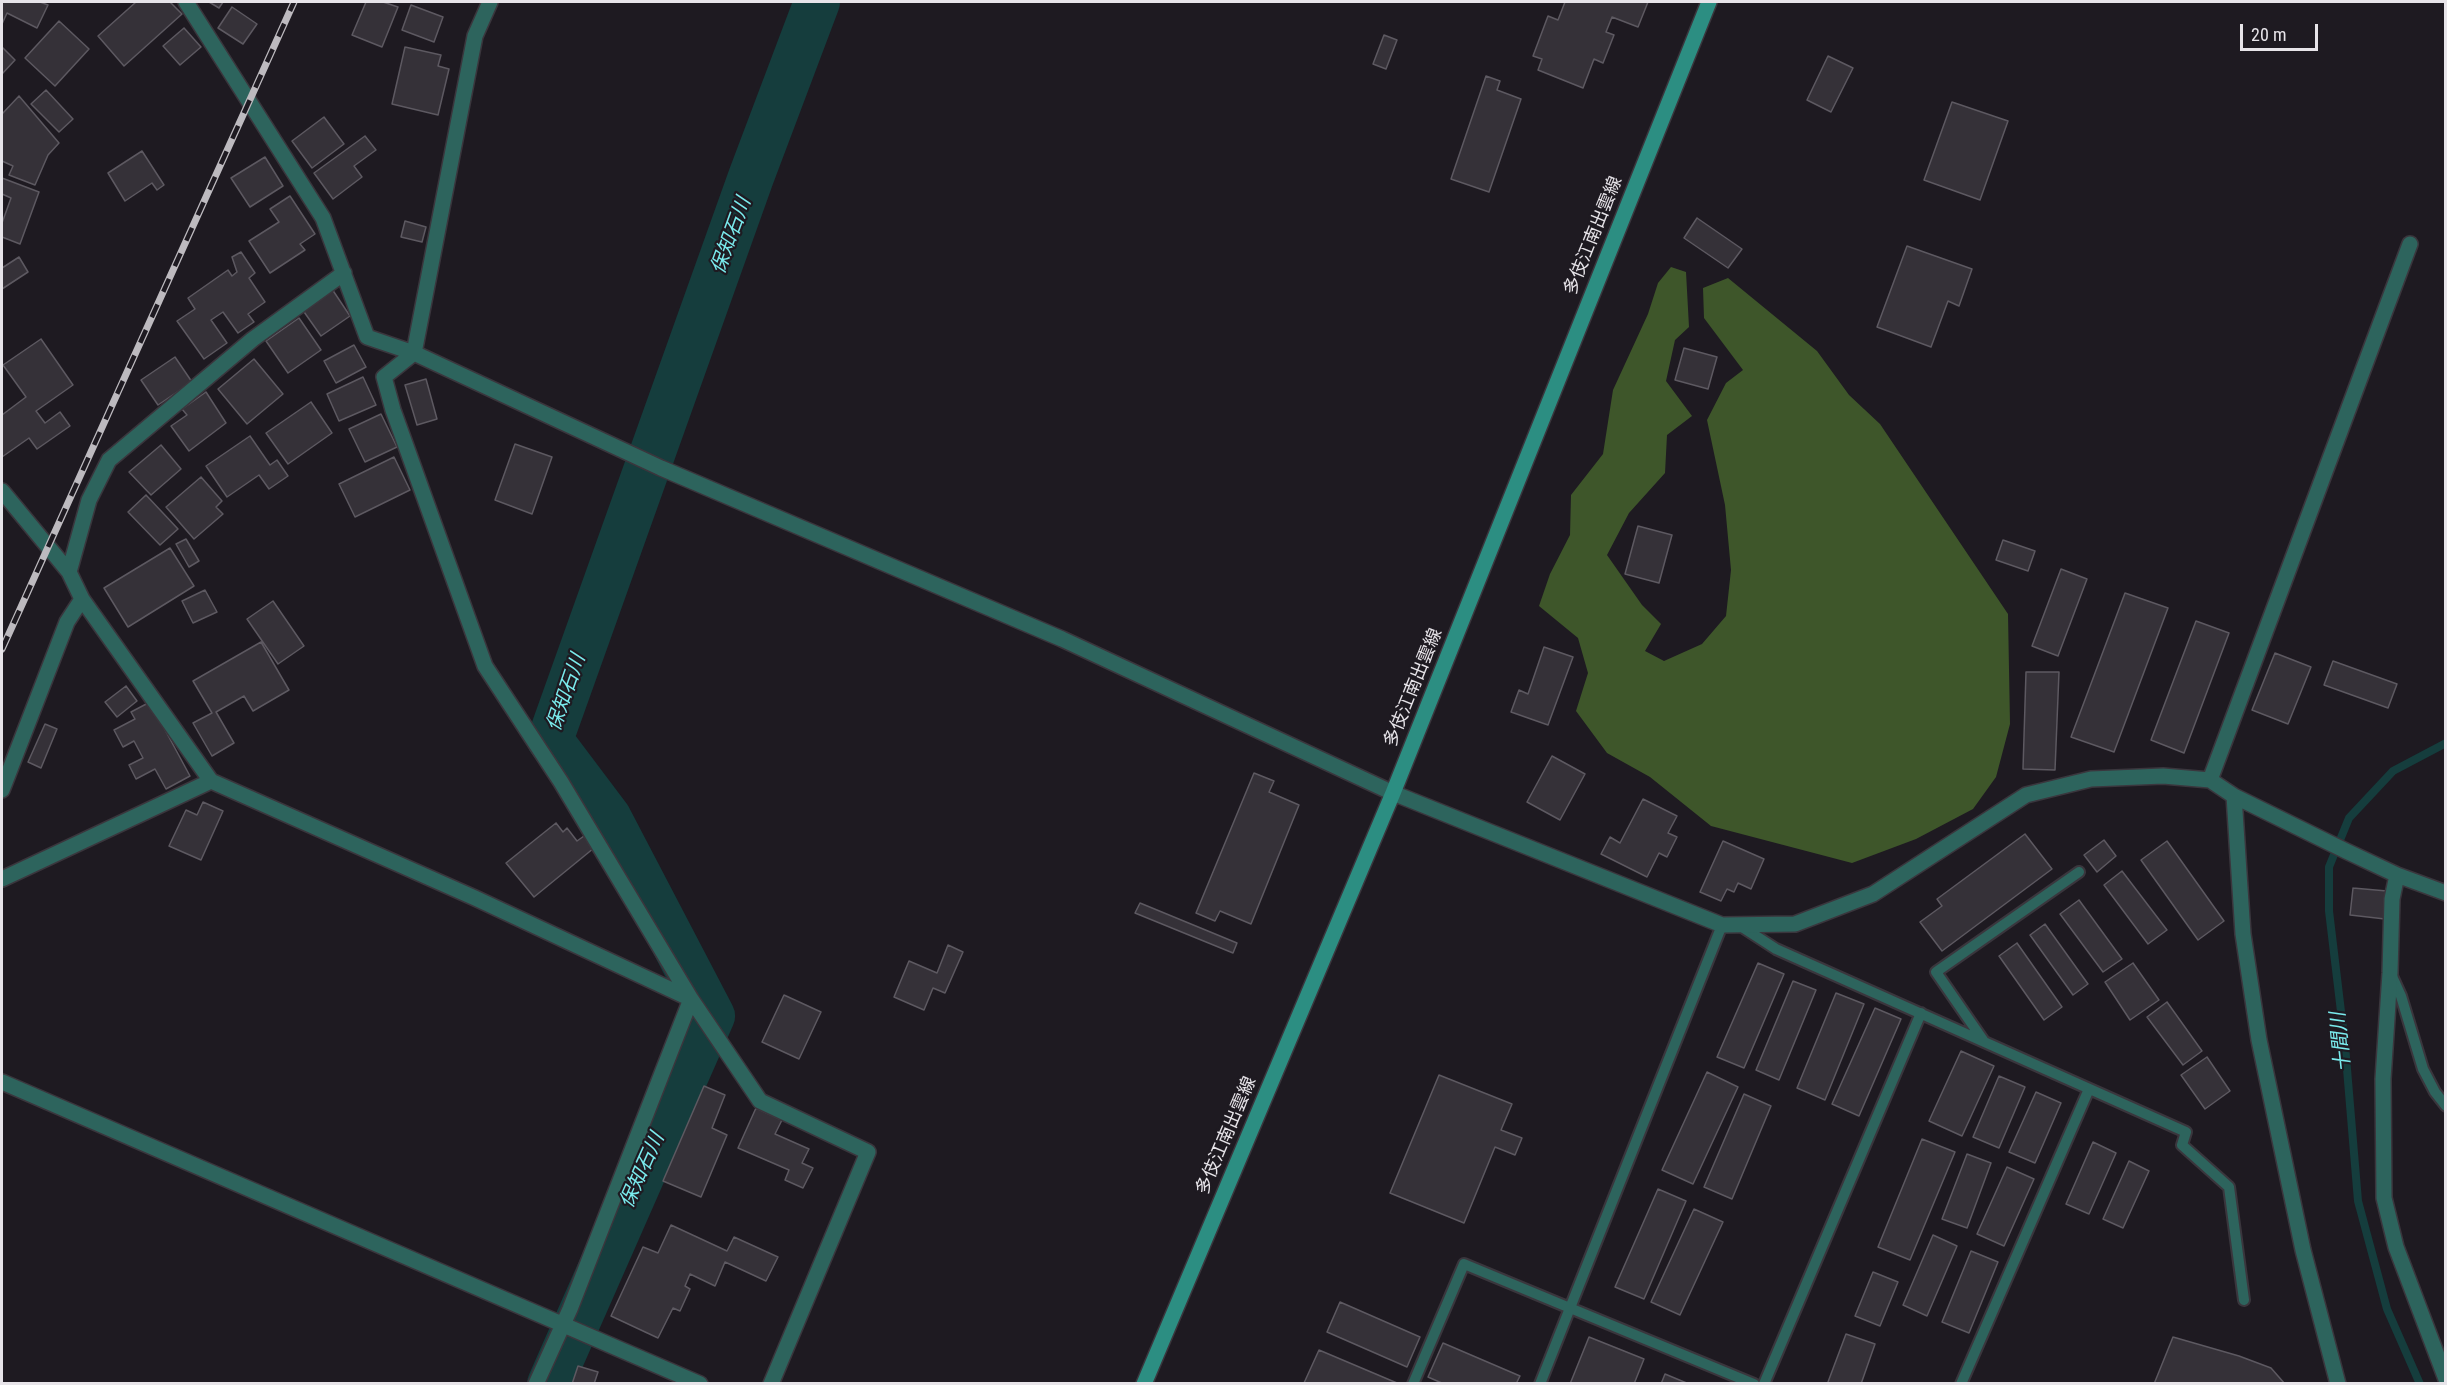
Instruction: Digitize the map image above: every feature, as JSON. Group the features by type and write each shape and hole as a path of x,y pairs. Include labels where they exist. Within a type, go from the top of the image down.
{"main road":[{"name":"多伎江南出雲線","path":"1144,1383 1393,793 1709,2"}],"street":[{"path":"186,2 323,218 367,337 414,353 661,468 1062,639 1393,793 1722,925 1795,924 1873,894 2026,795 2091,779 2163,776 2210,780 2234,796 2346,851 2397,875 2445,893"},
{"path":"490,2 476,36 414,353 384,377 397,422 485,666 561,782 691,999 760,1101 868,1152 771,1383"},
{"path":"2210,780 2410,244"},
{"path":"69,572 88,500 110,460 252,339 344,273"},
{"path":"2,491 69,572 82,599 211,781 476,898 691,999"},
{"path":"2,790 67,622 82,599"},
{"path":"2,879 211,781"},
{"path":"2234,796 2243,934 2259,1040 2303,1250 2338,1383"},
{"path":"2397,875 2392,899 2383,1089 2384,1198 2396,1247 2445,1379"},
{"path":"536,1383 563,1324 691,999"},
{"path":"2,1082 700,1383"}],"lane":[{"path":"1985,1042 1936,972 2079,872"},
{"path":"1540,1383 1722,925"},
{"path":"1738,925 1776,949 2186,1132 2182,1145 2229,1187 2244,1300"},
{"path":"2390,973 2401,996 2423,1068 2434,1092 2445,1106"},
{"path":"1764,1383 1922,1013"},
{"path":"1961,1383 2089,1089"},
{"path":"1413,1383 1464,1264 1754,1383"}],"green space":[{"path":"1671,267 1686,272 1689,327 1675,340 1666,381 1692,416 1667,435 1665,473 1629,513 1607,555 1642,605 1661,624 1645,651 1664,661 1702,644 1726,616 1731,570 1725,505 1707,420 1726,383 1743,370 1704,318 1703,288 1728,278 1817,351 1849,395 1880,424 2008,614 2010,724 1996,777 1973,809 1916,839 1852,863 1711,826 1650,777 1607,753 1576,711 1588,673 1578,638 1539,606 1550,574 1570,535 1571,495 1603,454 1613,390 1648,314 1658,283"}],"building":[{"path":"2,2 40,2 48,5 37,28 7,13 2,24"},
{"path":"136,2 170,2 182,14 124,66 98,36"},
{"path":"209,2 223,2 219,8"},
{"path":"366,2 383,2 398,7 382,47 352,35"},
{"path":"1565,2 1648,2 1638,27 1612,17 1606,32 1614,35 1603,63 1594,59 1583,88 1538,70 1542,59 1533,56 1548,16 1558,20"},
{"path":"411,5 443,17 434,42 402,30"},
{"path":"232,7 257,24 243,44 218,28"},
{"path":"59,21 89,49 55,86 25,58"},
{"path":"184,28 201,47 180,65 163,46"},
{"path":"1384,35 1397,40 1386,69 1373,64"},
{"path":"2,47 15,60 2,74"},
{"path":"405,47 441,55 438,66 449,69 438,115 392,104"},
{"path":"1828,56 1853,68 1831,112 1807,100"},
{"path":"1486,76 1500,81 1497,90 1521,99 1489,192 1451,179"},
{"path":"46,90 73,119 59,132 31,104"},
{"path":"19,96 59,143 48,155 35,185 9,175 13,166 2,161 2,114"},
{"path":"1952,102 2008,121 1980,200 1924,180"},
{"path":"324,117 344,144 312,168 292,141"},
{"path":"365,136 376,150 354,166 362,177 333,199 314,173"},
{"path":"142,151 164,185 157,190 152,183 125,201 108,173"},
{"path":"265,157 283,186 250,207 231,178"},
{"path":"2,178 39,192 20,244 2,237 2,223 11,198 2,194"},
{"path":"290,196 315,234 300,244 305,250 270,273 249,241 279,222 270,209"},
{"path":"1697,218 1742,249 1728,268 1684,238"},
{"path":"405,221 426,227 422,242 401,237"},
{"path":"1907,246 1972,269 1959,306 1948,301 1931,347 1877,327"},
{"path":"241,252 255,273 249,278 265,302 248,314 254,322 238,333 223,312 211,320 227,343 204,359 177,321 195,309 188,298 228,270 232,276 237,272 232,257"},
{"path":"19,257 28,272 2,289 2,268"},
{"path":"332,289 350,316 321,336 302,309"},
{"path":"299,318 321,350 288,373 266,341"},
{"path":"41,339 73,385 36,411 45,423 60,412 70,426 37,449 29,438 2,457 2,415 26,397 3,365"},
{"path":"354,345 366,367 336,383 324,361"},
{"path":"1684,348 1717,357 1708,389 1675,380"},
{"path":"175,357 192,382 158,405 141,380"},
{"path":"254,359 283,394 247,424 218,389"},
{"path":"363,377 376,405 339,421 327,394"},
{"path":"426,379 437,419 417,425 405,385"},
{"path":"206,392 226,423 189,451 171,426 187,415 182,409"},
{"path":"311,402 332,433 288,464 266,433"},
{"path":"381,414 397,447 365,462 349,429"},
{"path":"250,436 270,465 277,460 288,476 269,489 259,475 227,497 206,466"},
{"path":"515,444 552,457 532,514 495,500"},
{"path":"161,445 181,469 151,495 129,472"},
{"path":"394,457 410,490 355,517 339,484"},
{"path":"201,477 222,501 216,507 223,514 194,539 166,507"},
{"path":"146,495 178,529 160,545 128,512"},
{"path":"1638,526 1672,535 1659,583 1625,574"},
{"path":"186,539 199,561 189,567 176,544"},
{"path":"2003,540 2035,551 2028,571 1996,560"},
{"path":"170,548 194,586 128,627 104,588"},
{"path":"2061,569 2087,579 2058,656 2032,646"},
{"path":"205,590 217,612 193,623 182,601"},
{"path":"2125,593 2168,608 2114,752 2071,737"},
{"path":"273,601 304,646 278,664 247,619"},
{"path":"2196,621 2229,633 2184,753 2151,740"},
{"path":"261,642 289,690 253,711 244,696 216,712 234,743 212,756 193,723 212,713 193,681"},
{"path":"1544,647 1573,657 1548,725 1511,712 1519,690 1528,694"},
{"path":"2275,653 2311,667 2288,724 2252,710"},
{"path":"2333,661 2397,684 2388,708 2324,685"},
{"path":"2026,672 2059,672 2055,770 2023,769"},
{"path":"126,686 137,701 117,717 105,702"},
{"path":"150,702 190,776 166,789 155,769 136,779 129,765 143,758 134,741 123,747 114,730 135,719 131,712"},
{"path":"45,724 57,729 41,768 28,762"},
{"path":"1552,756 1585,774 1560,820 1527,802"},
{"path":"1254,773 1274,781 1269,792 1299,805 1251,924 1220,911 1215,921 1196,913"},
{"path":"1643,799 1677,816 1668,833 1677,837 1667,857 1659,853 1647,877 1601,854 1610,837 1620,843"},
{"path":"203,802 223,811 201,860 169,846 186,810 197,815"},
{"path":"556,823 563,832 567,828 577,841 584,836 594,848 534,897 506,863"},
{"path":"2025,834 2052,869 1942,951 1920,922 1942,906 1937,899"},
{"path":"2104,840 2116,856 2097,872 2084,855"},
{"path":"1723,841 1764,859 1751,889 1738,883 1734,892 1727,889 1721,901 1700,892"},
{"path":"2167,841 2224,921 2198,940 2141,860"},
{"path":"2122,871 2167,930 2148,944 2104,885"},
{"path":"2353,888 2387,891 2385,919 2350,915"},
{"path":"2079,900 2122,959 2103,972 2060,914"},
{"path":"1140,903 1237,943 1233,953 1135,913"},
{"path":"2045,924 2088,984 2073,995 2030,935"},
{"path":"2017,943 2062,1007 2044,1020 1999,956"},
{"path":"948,945 963,952 945,993 933,988 924,1010 894,997 909,961 937,973"},
{"path":"1758,963 1784,974 1744,1068 1717,1057"},
{"path":"2133,963 2159,1000 2130,1020 2105,982"},
{"path":"1793,981 1816,990 1779,1080 1756,1070"},
{"path":"1836,993 1864,1004 1825,1100 1797,1088"},
{"path":"784,995 821,1012 799,1059 762,1042"},
{"path":"2167,1002 2202,1051 2183,1065 2147,1017"},
{"path":"1875,1008 1901,1019 1859,1116 1832,1104"},
{"path":"1961,1051 1994,1066 1962,1136 1929,1121"},
{"path":"2207,1057 2230,1091 2205,1109 2181,1075"},
{"path":"1707,1072 1738,1087 1693,1184 1662,1170"},
{"path":"1439,1075 1512,1104 1501,1130 1522,1138 1515,1155 1495,1147 1464,1223 1390,1193"},
{"path":"1999,1076 2025,1087 1999,1148 1973,1137"},
{"path":"704,1086 725,1095 712,1128 727,1135 701,1197 663,1181"},
{"path":"2036,1092 2061,1103 2035,1163 2009,1152"},
{"path":"1744,1094 1771,1106 1732,1199 1704,1187"},
{"path":"756,1108 782,1120 775,1134 809,1149 802,1163 813,1168 803,1188 785,1180 789,1170 738,1148"},
{"path":"1922,1139 1955,1152 1910,1260 1878,1247"},
{"path":"2093,1142 2116,1153 2089,1214 2066,1204"},
{"path":"1967,1154 1991,1163 1967,1228 1942,1219"},
{"path":"2129,1161 2149,1171 2123,1228 2103,1219"},
{"path":"2007,1167 2034,1179 2004,1246 1977,1234"},
{"path":"1658,1189 1686,1201 1644,1299 1615,1287"},
{"path":"1694,1209 1723,1222 1680,1315 1651,1302"},
{"path":"671,1225 727,1251 734,1237 778,1257 766,1281 725,1262 715,1286 690,1274 685,1286 690,1289 680,1311 673,1308 658,1338 611,1316 643,1247 658,1253"},
{"path":"1933,1235 1957,1246 1927,1316 1903,1305"},
{"path":"1971,1251 1998,1262 1969,1333 1942,1322"},
{"path":"1873,1272 1898,1282 1880,1326 1855,1316"},
{"path":"1340,1302 1420,1337 1407,1367 1327,1332"},
{"path":"1846,1334 1875,1344 1861,1384 1831,1384 1828,1382"},
{"path":"1589,1337 1644,1359 1634,1384 1570,1384"},
{"path":"2173,1337 2271,1368 2285,1384 2154,1384"},
{"path":"1443,1343 1520,1376 1516,1384 1444,1384 1428,1377"},
{"path":"1319,1350 1397,1383 1397,1384 1304,1383"},
{"path":"578,1366 598,1372 594,1384 572,1384"},
{"path":"1665,1374 1689,1384 1661,1384"}],"waterway":[{"name":"保知石川","path":"550,1384 712,1016 608,817 550,740 751,177 817,2"},
{"name":"十間川","path":"2420,1384 2387,1309 2358,1201 2345,1045 2329,911 2329,867 2349,818 2393,771 2446,743"}],"railway":[{"path":"2,649 294,2"}]}
